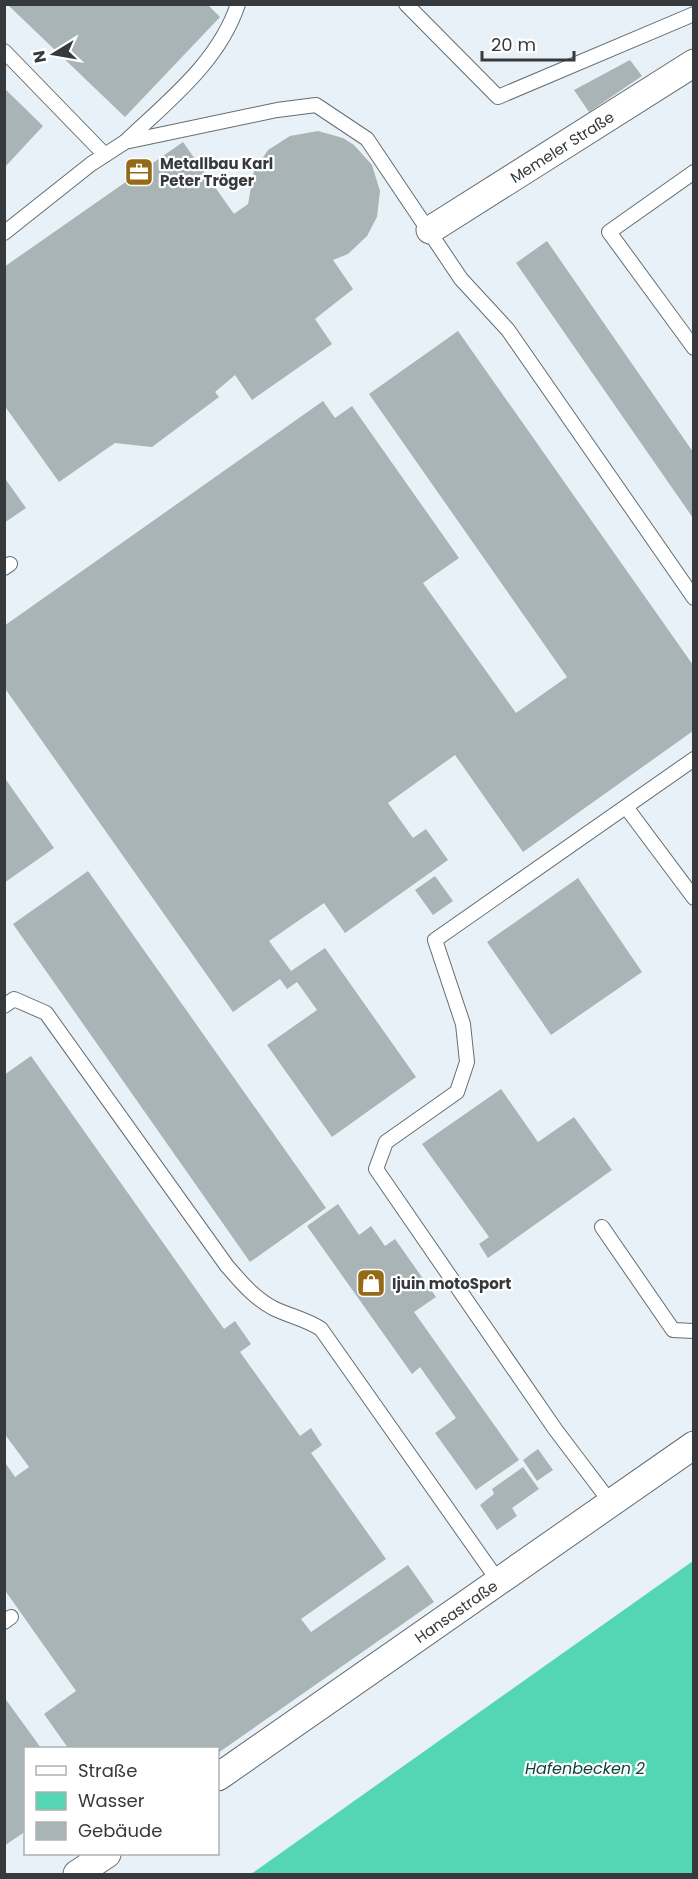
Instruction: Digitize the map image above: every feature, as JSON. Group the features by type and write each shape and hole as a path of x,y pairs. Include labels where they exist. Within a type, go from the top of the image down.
{"street":[{"name":"Memeler Straße","path":"430,230 693,63"},
{"name":"Hansastraße","path":"219,1776 693,1445"},
{"path":"77,1875 106,1855"}],"lane":[{"path":"4,232 125,142 212,56 230,28 238,4"},
{"path":"406,4 498,97 693,14"},
{"path":"4,51 105,155"},
{"path":"125,142 277,110 316,105 367,139 461,279 508,330 693,598"},
{"path":"693,172 609,232 693,348"},
{"path":"611,1503 555,1429 376,1169 386,1142 457,1092 467,1062 463,1024 435,940 693,759"},
{"path":"626,807 693,898"},
{"path":"4,1006 14,999 46,1013 226,1266 250,1294 274,1308 307,1320 321,1329 499,1582"},
{"path":"602,1227 673,1330 693,1331"}],"water":[{"name":"Hafenbecken 2","path":"693,1561 693,1874 251,1874"}],"building":[{"path":"7,4 207,4 220,17 125,117"},
{"path":"630,60 642,76 589,112 574,90"},
{"path":"5,89 43,126 5,167"},
{"path":"318,131 343,138 354,145 372,165 380,191 377,217 367,236 348,254 333,260 353,289 315,319 332,344 252,400 235,375 215,392 219,397 152,447 115,443 59,482 4,405 4,267 183,142 234,214 248,204 254,171 268,150 290,136"},
{"path":"547,241 693,452 693,518 516,263"},
{"path":"458,331 693,665 693,731 523,852 455,755 388,803 413,838 426,829 448,860 345,933 324,903 269,941 291,971 325,948 416,1077 332,1137 267,1045 317,1010 297,982 287,989 280,979 233,1012 4,687 4,626 323,401 335,418 352,406 459,558 423,583 516,713 567,677 369,394"},
{"path":"4,477 26,508 4,523"},
{"path":"4,777 54,848 4,883"},
{"path":"88,871 326,1208 250,1262 13,924"},
{"path":"435,876 453,901 433,915 415,890"},
{"path":"578,878 642,972 551,1035 487,942"},
{"path":"31,1056 224,1329 235,1321 251,1344 240,1352 300,1436 311,1428 322,1445 311,1453 386,1559 301,1619 311,1632 408,1565 434,1602 219,1752 219,1747 67,1747 44,1714 76,1691 4,1589 4,1461 15,1477 29,1467 4,1433 4,1075"},
{"path":"501,1089 538,1142 574,1117 612,1170 488,1258 479,1244 489,1237 422,1144"},
{"path":"338,1204 359,1235 371,1226 385,1246 395,1239 436,1297 414,1312 519,1460 476,1490 435,1433 456,1418 420,1367 412,1374 307,1226"},
{"path":"538,1449 553,1470 537,1481 523,1460"},
{"path":"523,1467 539,1489 512,1508 517,1516 497,1530 480,1505 494,1494 492,1489"},
{"path":"4,1697 40,1747 24,1747 24,1832 4,1846"}],"place":[{"name":"Metallbau Karl Peter Tröger","path":"139,172"},
{"name":"Ijuin motoSport","path":"371,1283"}]}
